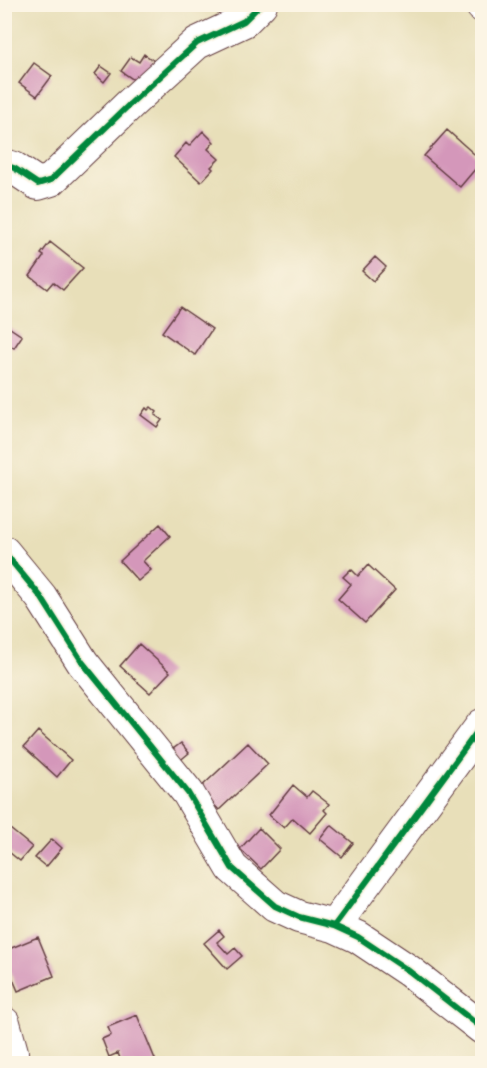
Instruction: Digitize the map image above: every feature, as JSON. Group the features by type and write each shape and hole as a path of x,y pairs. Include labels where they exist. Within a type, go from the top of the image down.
{"street":[{"path":"4,165 14,168 38,184 51,180 197,44 244,21 261,4"},
{"path":"4,552 40,597 83,663 188,793 232,867 275,906 299,917 334,926 358,937 409,971 483,1028"},
{"path":"334,926 483,725"},
{"path":"4,1023 12,1052 12,1064"}],"building":[{"path":"144,54 157,63 134,80 121,71 131,57 139,62"},
{"path":"34,63 52,76 37,96 19,83"},
{"path":"101,66 111,73 104,82 95,74"},
{"path":"447,130 482,161 460,187 424,156"},
{"path":"203,131 214,142 208,149 219,159 201,182 174,157 186,143 189,146"},
{"path":"50,242 83,268 63,290 53,282 47,289 30,276 44,256 41,254"},
{"path":"375,257 386,267 373,281 362,271"},
{"path":"180,307 212,329 195,355 162,332"},
{"path":"4,324 22,336 14,348 4,342"},
{"path":"151,407 157,412 155,415 162,420 157,427 141,415 146,408 148,410"},
{"path":"160,524 170,536 143,561 151,570 138,581 120,561"},
{"path":"368,565 395,590 365,623 338,599 351,584 343,577 351,569 358,576"},
{"path":"139,644 170,672 150,693 120,666"},
{"path":"38,731 71,760 57,777 24,747"},
{"path":"181,743 189,753 177,763 169,752"},
{"path":"248,743 268,764 219,810 199,789"},
{"path":"293,785 307,797 312,791 329,804 324,810 327,813 310,833 293,818 284,828 269,815"},
{"path":"4,824 32,847 20,861 4,848"},
{"path":"331,825 353,843 342,857 320,839"},
{"path":"259,828 280,849 261,869 240,849"},
{"path":"52,839 62,848 46,867 35,858"},
{"path":"219,930 224,936 217,942 228,954 235,948 242,956 227,969 204,943"},
{"path":"38,937 54,976 18,991 4,958 4,951"},
{"path":"137,1015 157,1064 122,1064 118,1053 109,1057 102,1039 111,1035 108,1027"}],"cycle path":[{"path":"4,165 14,168 38,184 51,180 197,43 244,21 261,4"},
{"path":"4,552 41,597 83,663 188,793 232,868 275,906 299,917 334,926 358,937 409,971 482,1028"},
{"path":"334,926 482,725"}]}
